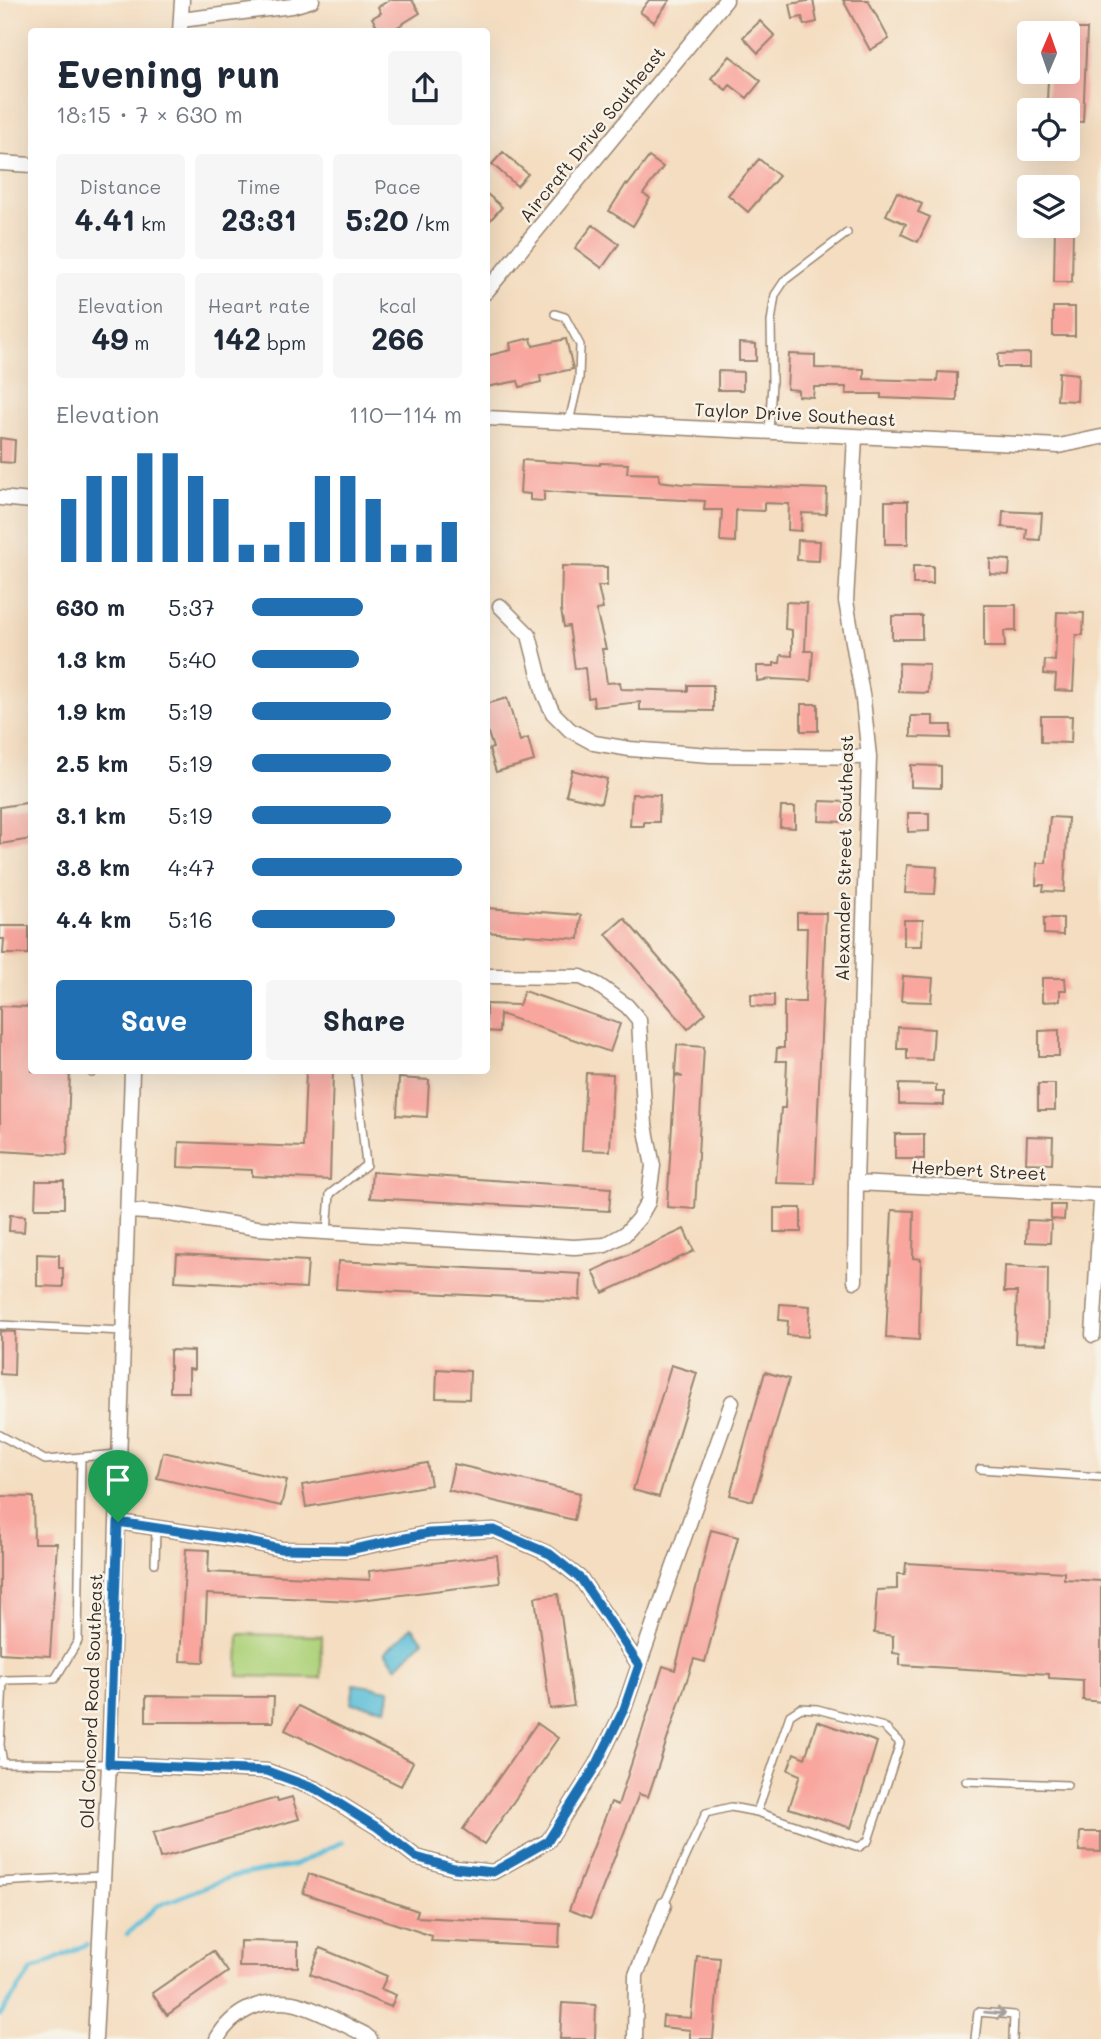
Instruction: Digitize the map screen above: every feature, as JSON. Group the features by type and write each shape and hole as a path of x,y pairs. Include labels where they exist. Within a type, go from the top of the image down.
{"street":[{"path":"182,0 181,26 312,0"},
{"name":"Aircraft Drive Southeast","path":"490,287 726,0"},
{"path":"0,163 28,165"},
{"name":"Taylor Drive Southeast","path":"490,418 1059,446 1101,437"},
{"name":"Alexander Street Southeast","path":"855,437 846,601 863,700 869,757 855,1281"},
{"path":"0,498 28,501"},
{"path":"500,606 529,635 544,694 553,713 570,730 594,743 630,749 710,755 869,757"},
{"path":"128,1211 163,1213 257,1228 574,1247 605,1245 625,1234 639,1219 648,1202 653,1166 645,1125 639,1020 627,1006 598,985 581,977 490,976"},
{"name":"Old Concord Road Southeast","path":"94,2039 109,1764 132,1074"},
{"name":"Herbert Street","path":"856,1183 1101,1195"},
{"path":"1093,1335 1101,1201"},
{"path":"109,1764 267,1771 316,1789 377,1827 416,1857 454,1868 493,1872 548,1841 597,1764 624,1709 732,1402"},
{"path":"118,1522 281,1549 335,1550 372,1546 429,1533 494,1530 550,1554 581,1579 639,1665"},
{"path":"635,2039 636,1975 664,1905"},
{"path":"217,2039 225,2026 239,2014 254,2006 279,2002 294,2003 370,2039"}],"lane":[{"path":"768,432 772,383 771,322 775,295 785,280 847,233"},
{"path":"555,314 565,317 580,345 579,379 569,422"},
{"path":"327,1232 330,1194 366,1165 356,1074"},
{"path":"0,1325 124,1331"},
{"path":"0,1435 45,1460 120,1454"},
{"path":"82,1457 78,1640 55,1679 3,1680 0,1745 2,1763 109,1764"},
{"path":"980,1469 1101,1477"},
{"path":"155,1563 156,1528"},
{"path":"664,1905 706,1813 730,1807 757,1812 859,1847 869,1841 900,1743 884,1727 817,1709 801,1708 790,1715 757,1812"},
{"path":"966,1781 1066,1785"},
{"path":"0,1882 103,1876"},
{"path":"975,2039 978,2012 1014,2015 1013,2039"}],"green space":[{"path":"239,1634 322,1636 321,1678 238,1676"}],"water":[{"path":"412,1627 423,1640 397,1667 385,1652"},
{"path":"354,1684 390,1690 386,1709 351,1703"}],"building":[{"path":"390,0 412,0 420,13 396,28 378,28 372,18 381,13 378,7"},
{"path":"649,0 670,0 654,22 640,12"},
{"path":"813,0 817,22 804,25 802,17 793,19 790,4"},
{"path":"843,0 868,0 889,39 870,50"},
{"path":"760,21 775,36 758,53 743,37"},
{"path":"1080,29 1087,29 1083,122 1080,122 1080,98 1047,98 1048,84 1080,84"},
{"path":"730,56 761,81 747,98 730,85 726,90 711,78"},
{"path":"503,152 528,174 517,186 492,164"},
{"path":"649,157 663,167 643,194 650,198 633,226 609,211 626,184 628,185"},
{"path":"759,159 779,176 748,212 728,195"},
{"path":"897,192 922,204 918,212 930,217 918,242 901,234 906,224 886,215"},
{"path":"490,196 502,207 490,220"},
{"path":"593,225 619,244 602,268 575,248"},
{"path":"1055,238 1073,238 1072,282 1054,282"},
{"path":"1053,307 1075,307 1075,336 1053,336"},
{"path":"531,338 533,346 566,339 573,369 540,376 541,382 520,387 518,381 490,386 490,355 511,350 510,343"},
{"path":"739,343 756,344 756,361 739,361"},
{"path":"1030,353 1030,367 998,367 998,354"},
{"path":"789,354 815,355 815,368 864,369 864,379 937,381 938,372 957,373 957,401 881,398 881,394 846,394 846,387 814,387 813,397 798,396 798,390 787,389"},
{"path":"718,371 743,372 743,390 718,390"},
{"path":"1059,372 1078,374 1077,401 1057,400"},
{"path":"0,438 15,440 14,463 0,462"},
{"path":"522,460 628,464 627,473 659,474 659,481 683,484 827,489 826,514 802,513 801,531 788,530 789,504 764,503 764,511 736,510 735,542 720,541 722,510 704,510 705,501 544,491 544,501 530,500 530,494 520,493"},
{"path":"885,501 908,501 908,544 885,544"},
{"path":"1003,511 1042,513 1040,540 1026,539 1027,529 1002,527"},
{"path":"798,540 820,541 819,561 797,560"},
{"path":"990,559 1010,560 1009,575 990,574"},
{"path":"562,566 607,567 607,586 598,586 603,609 596,610 606,649 602,649 607,683 620,682 621,689 688,691 688,685 713,685 713,711 640,710 640,702 594,707 593,697 588,698 585,668 575,669 569,626 564,627 561,610"},
{"path":"913,566 933,566 933,584 913,584"},
{"path":"786,602 807,603 805,651 813,651 811,681 757,681 757,666 774,666 774,663 780,663 781,655 792,656 792,630 785,629"},
{"path":"984,605 1016,605 1016,631 1004,631 1005,647 984,647"},
{"path":"1057,612 1084,613 1083,635 1076,635 1073,691 1055,690 1056,675 1044,674 1045,660 1055,661"},
{"path":"892,616 922,616 922,639 892,639"},
{"path":"899,663 929,664 928,693 899,692"},
{"path":"507,698 520,741 528,738 534,761 496,772 490,752 493,748 490,739 490,703"},
{"path":"801,704 818,704 818,731 801,731"},
{"path":"911,716 933,716 933,725 951,725 951,738 911,737"},
{"path":"1041,716 1072,716 1071,743 1041,742"},
{"path":"911,765 941,766 941,788 911,787"},
{"path":"572,770 607,779 601,803 566,795"},
{"path":"632,794 660,795 659,822 630,826"},
{"path":"820,801 847,802 846,822 819,821"},
{"path":"28,803 28,840 0,844 0,807"},
{"path":"781,807 795,807 795,828 780,827"},
{"path":"908,813 929,813 929,831 908,832"},
{"path":"1050,817 1068,818 1064,892 1043,891 1044,885 1036,885 1037,863 1046,863"},
{"path":"907,865 937,867 935,894 905,893"},
{"path":"490,908 581,915 579,939 490,932"},
{"path":"797,913 826,913 815,1184 776,1183 781,1108 785,1108 787,1061 776,1061 777,1048 784,1048 784,1002 805,1002 807,928 797,928"},
{"path":"624,918 706,1013 688,1029 606,934"},
{"path":"1044,918 1063,918 1063,935 1044,934"},
{"path":"904,920 923,920 922,946 904,946"},
{"path":"0,926 28,926 28,954 3,954 4,939 0,939"},
{"path":"903,976 933,978 931,1002 901,1001"},
{"path":"1042,978 1065,978 1066,990 1060,990 1060,1001 1042,1002"},
{"path":"524,991 620,1024 610,1052 500,1014 499,1032 490,1031 490,1004 519,1005"},
{"path":"751,994 774,995 774,1007 751,1006"},
{"path":"0,1006 28,1007 28,1074 70,1074 67,1155 0,1151"},
{"path":"898,1027 934,1029 932,1060 907,1059 907,1049 897,1049"},
{"path":"1059,1030 1059,1056 1039,1056 1039,1031"},
{"path":"677,1045 704,1047 695,1209 667,1207 675,1076 683,1077 675,1074"},
{"path":"586,1073 613,1074 610,1151 582,1150"},
{"path":"306,1074 333,1074 330,1180 252,1176 252,1170 178,1167 179,1142 303,1147"},
{"path":"399,1078 429,1080 427,1117 397,1115"},
{"path":"899,1084 936,1085 936,1092 944,1092 944,1105 899,1104"},
{"path":"1038,1084 1055,1084 1055,1110 1038,1110"},
{"path":"895,1134 924,1134 924,1159 895,1159"},
{"path":"1027,1136 1053,1137 1052,1164 1026,1163"},
{"path":"372,1172 611,1188 609,1211 370,1198"},
{"path":"36,1181 64,1181 64,1208 35,1208"},
{"path":"1051,1205 1065,1205 1064,1220 1051,1219"},
{"path":"774,1208 801,1208 801,1232 774,1232"},
{"path":"892,1210 914,1211 913,1258 921,1259 919,1340 886,1338"},
{"path":"10,1215 25,1216 24,1232 9,1231"},
{"path":"1027,1220 1051,1221 1050,1243 1026,1242"},
{"path":"684,1229 694,1251 603,1293 593,1271"},
{"path":"37,1254 59,1255 59,1268 63,1268 63,1287 37,1286"},
{"path":"177,1254 308,1261 306,1288 175,1281"},
{"path":"338,1261 581,1274 580,1300 336,1289"},
{"path":"1005,1266 1048,1268 1047,1344 1015,1343 1017,1292 1004,1292"},
{"path":"780,1304 810,1306 808,1337 787,1335 788,1321 779,1320"},
{"path":"0,1331 15,1332 14,1375 0,1374"},
{"path":"170,1350 194,1351 194,1370 189,1369 189,1392 170,1392"},
{"path":"671,1365 697,1373 659,1497 633,1490"},
{"path":"437,1369 470,1371 469,1399 436,1398"},
{"path":"765,1372 789,1379 753,1501 730,1495"},
{"path":"163,1452 287,1480 281,1506 157,1478"},
{"path":"427,1463 431,1485 306,1507 302,1485"},
{"path":"454,1464 580,1493 574,1520 448,1490"},
{"path":"0,1496 33,1497 34,1543 57,1543 50,1656 0,1653"},
{"path":"711,1530 738,1537 705,1662 694,1659 648,1797 639,1794 591,1918 569,1910 611,1802 618,1805 663,1666 675,1670"},
{"path":"186,1549 209,1550 208,1572 370,1580 369,1571 497,1555 500,1583 352,1601 207,1594 204,1662 180,1661"},
{"path":"906,1563 1064,1572 1064,1579 1101,1581 1101,1702 1083,1700 1083,1680 1049,1678 1049,1674 900,1665 900,1654 893,1653 893,1636 874,1633 877,1590 897,1589 897,1574 905,1574"},
{"path":"558,1594 574,1706 550,1709 535,1597"},
{"path":"146,1696 274,1697 273,1722 146,1722"},
{"path":"298,1706 413,1762 401,1786 285,1730"},
{"path":"817,1721 877,1742 851,1828 789,1808 800,1775 788,1770 794,1753 805,1758"},
{"path":"537,1723 558,1738 484,1844 463,1829"},
{"path":"292,1797 299,1819 160,1858 153,1833 277,1798 278,1801"},
{"path":"1080,1832 1101,1832 1101,1852 1079,1851"},
{"path":"309,1874 418,1911 416,1917 560,1924 559,1947 431,1941 432,1936 303,1893"},
{"path":"240,1941 298,1942 298,1967 239,1967"},
{"path":"320,1948 387,1976 381,1989 396,1995 391,2007 310,1974"},
{"path":"213,1951 228,1972 167,2015 152,1993"},
{"path":"697,1956 720,1958 713,2039 690,2039 690,2030 662,2027 663,2016 691,2018"},
{"path":"562,2003 596,2005 595,2039 560,2039"}],"waterway":[{"path":"127,1934 157,1906 231,1877 295,1865 342,1842"},
{"path":"0,2015 32,1970 87,1944"}],"route":[{"path":"118,1522 281,1549 349,1550 429,1533 494,1530 550,1554 581,1579 639,1665 624,1709 597,1764 548,1841 493,1872 454,1868 416,1857 377,1827 316,1789 267,1771 109,1764 118,1522"}]}
